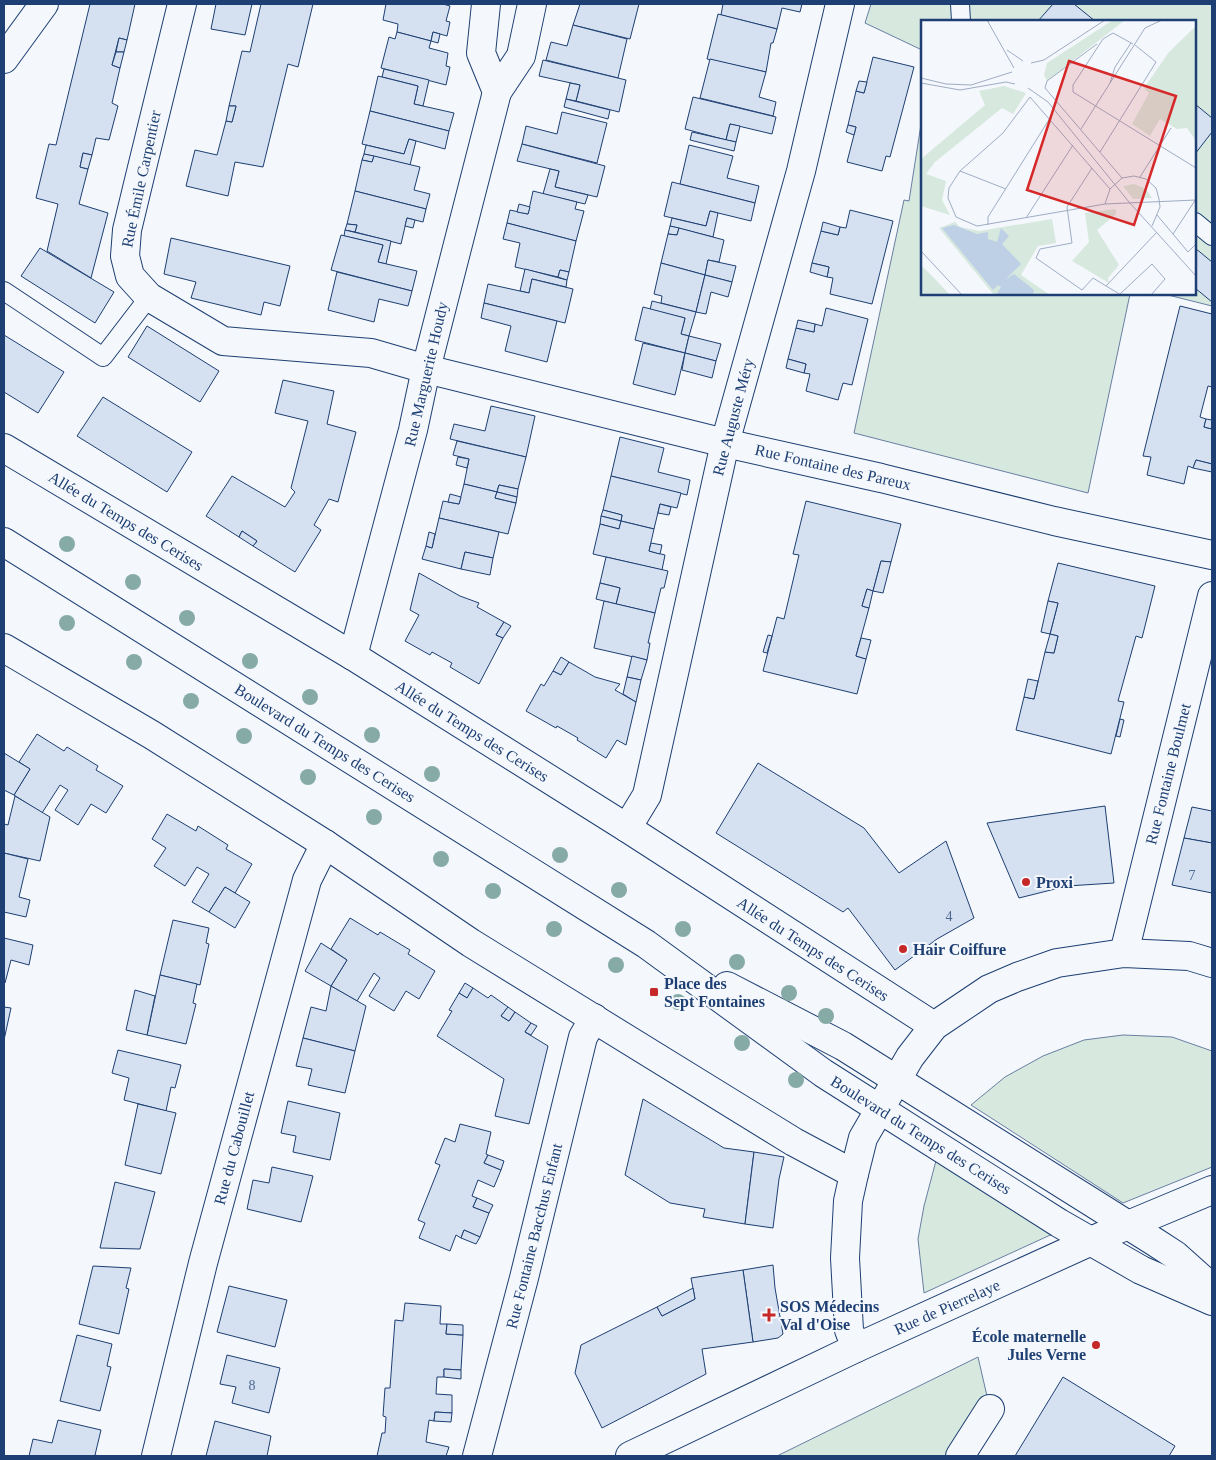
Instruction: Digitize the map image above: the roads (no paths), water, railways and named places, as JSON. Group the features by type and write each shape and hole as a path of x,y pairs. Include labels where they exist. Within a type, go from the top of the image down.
{"street":[{"path":"4,59 44,4"},
{"name":"Rue Émile Carpentier","path":"182,4 128,230 125,256 130,276 149,297 223,342 371,353 426,369"},
{"path":"486,4 482,53 497,92"},
{"name":"Rue Marguerite Houdy","path":"352,656 413,430 426,369 497,92 521,56 532,4"},
{"name":"Rue Auguste Méry","path":"626,828 647,795 725,443 801,170 840,4"},
{"name":"Rue Fontaine des Pareux","path":"426,369 725,443 1212,555"},
{"name":"Allée du Temps des Cerises","path":"4,448 352,656 626,828 934,1026"},
{"name":"Boulevard du Temps des Cerises","path":"4,542 646,944 823,1073 1090,1242 1141,1270 1212,1301"},
{"name":"Rue Fontaine Boulmet","path":"1124,953 1212,596"},
{"path":"4,648 152,735 325,844 471,943 794,1142 854,1174"},
{"name":"Rue du Cabouillet","path":"156,1456 204,1263 307,880 325,844"},
{"name":"Boulevard du Temps des Cerises","path":"646,944 843,1046 1175,1255 1212,1288"},
{"path":"856,1348 849,1330 845,1258 848,1201 854,1174 863,1138 879,1108 910,1057 934,1026 989,989 1057,963 1124,953 1189,956 1212,963"},
{"name":"Rue Fontaine Bacchus Enfant","path":"477,1456 526,1269 583,1037 594,1018"},
{"name":"Rue de Pierrelaye","path":"630,1456 856,1348 1128,1225 1212,1190"},
{"path":"960,1456 990,1409"}],"lane":[{"path":"960,4 961,20"},
{"path":"1196,223 1212,236"},
{"path":"4,291 103,357 149,297"}],"place":[{"name":"Proxi","path":"1026,882"},
{"name":"Hair Coiffure","path":"903,949"},
{"name":"Place des Sept Fontaines","path":"654,992"},
{"name":"SOS Médecins Val d'Oise","path":"769,1315"},
{"name":"École maternelle Jules Verne","path":"1096,1345"}]}
